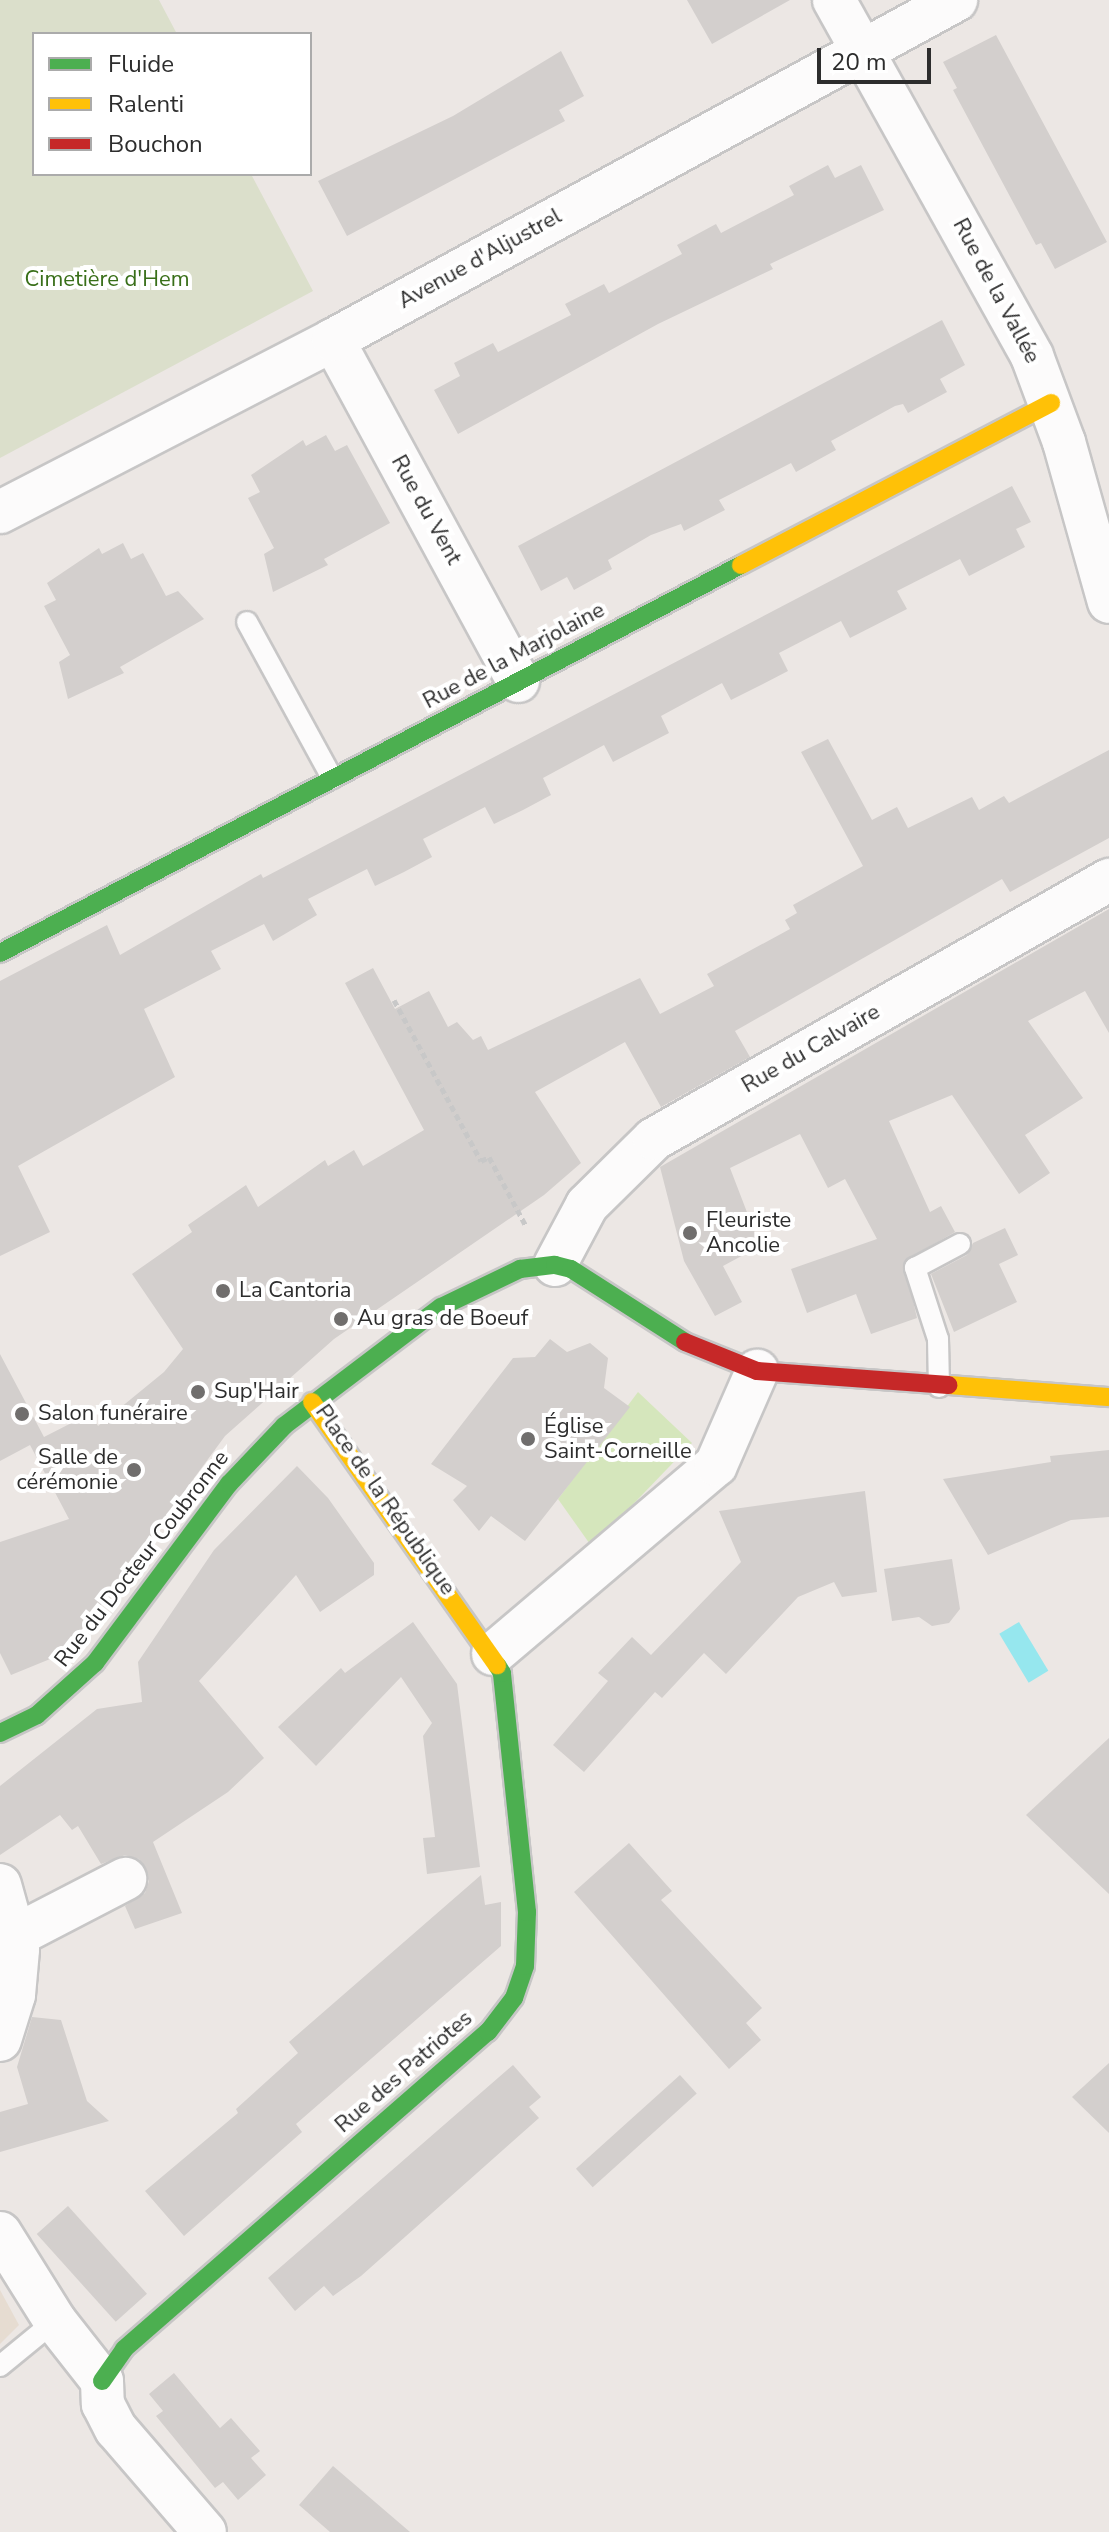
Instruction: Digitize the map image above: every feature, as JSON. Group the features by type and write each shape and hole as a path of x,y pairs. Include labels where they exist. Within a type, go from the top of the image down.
{"street":[{"name":"Rue de la Vallée","path":"834,0 996,285 1051,403 1109,602"},
{"name":"Avenue d'Aljustrel","path":"0,512 333,340 956,0"},
{"name":"Rue du Vent","path":"333,340 518,681"},
{"name":"Rue de la Marjolaine","path":"0,953 1051,403"},
{"name":"Rue du Calvaire","path":"543,1266 587,1205 654,1139 1109,880"},
{"path":"543,1266 583,1275 691,1346 757,1371 939,1387 1109,1397"},
{"name":"Place de la République","path":"493,1654 312,1402 441,1307 543,1266"},
{"path":"493,1654 716,1465 757,1371"},
{"name":"Rue du Docteur Coubronne","path":"0,1733 37,1715 95,1663 229,1484 312,1402"},
{"name":"Rue des Patriotes","path":"102,2381 124,2349 488,2032 514,1998 525,1966 527,1912 508,1699 493,1654"},
{"path":"17,1935 125,1879"},
{"path":"0,1885 17,1935 14,1995 0,2040"},
{"path":"0,2233 55,2321 102,2381 103,2404 116,2429 205,2532"}],"lane":[{"path":"247,622 332,778"},
{"path":"939,1387 938,1339 915,1268 960,1244"},
{"path":"0,2366 55,2321"}],"path":[{"path":"394,1000 481,1161 489,1157 525,1222 543,1266"}],"shaded area":[{"path":"0,2290 19,2325 0,2344"}],"green space":[{"name":"Cimetière d'Hem","path":"0,0 159,0 176,32 32,32 32,176 252,176 313,291 0,458"},
{"path":"638,1392 692,1443 592,1547 558,1499"}],"water":[{"path":"1019,1622 1048,1671 1029,1683 999,1634"}],"building":[{"path":"687,0 790,0 712,44"},
{"path":"996,35 1107,242 1055,269 1041,243 1036,245 953,90 957,88 943,62"},
{"path":"561,51 584,96 559,110 565,121 347,236 318,181 453,116"},
{"path":"828,165 835,178 861,165 884,210 770,264 773,269 658,324 458,434 434,390 460,376 454,363 493,343 498,352 571,315 565,304 604,284 609,293 682,254 677,245 716,224 721,233 794,195 789,186"},
{"path":"942,320 965,365 940,379 947,392 908,413 903,404 895,406 831,441 836,450 796,472 791,463 719,500 725,510 684,531 681,524 651,535 608,560 612,569 574,590 567,577 541,591 518,546"},
{"path":"326,435 335,451 347,445 390,523 324,559 328,565 273,592 264,554 274,548 248,498 260,492 251,475 303,440 306,446"},
{"path":"1012,486 1031,522 1016,529 1025,547 969,576 960,559 897,591 907,609 850,638 841,621 779,653 788,671 731,700 722,683 661,716 669,733 613,762 604,745 543,778 551,795 523,810 494,824 485,807 423,839 432,857 404,872 375,886 367,869 308,899 317,915 273,941 264,924 211,951 221,969 144,1009 175,1077 18,1166 50,1232 0,1256 0,981 107,925 120,955 261,874 263,878"},
{"path":"123,543 131,559 143,553 166,596 178,591 204,619 120,667 124,673 68,699 59,662 70,655 44,606 56,600 47,583 99,548 102,554"},
{"path":"828,739 872,820 897,807 908,828 972,797 979,810 1004,796 1009,803 1109,750 1109,838 1010,892 1002,879 735,1031 750,1057 661,1107 625,1042 535,1092 581,1163 544,1195 334,1339 225,1436 87,1624 55,1657 11,1675 0,1653 0,1542 69,1519 30,1445 0,1461 0,1354 44,1437 91,1413 98,1426 164,1372 183,1349 132,1274 192,1232 188,1225 246,1185 258,1207 325,1160 328,1166 354,1150 363,1166 424,1130 345,983 373,968 395,1009 429,991 448,1027 457,1022 473,1040 481,1036 488,1050 640,978 660,1014 714,986 707,974 790,929 785,920 797,913 793,905 863,866 801,752"},
{"path":"1109,909 1109,1033 1085,991 1028,1021 1083,1098 1025,1135 1050,1173 1019,1194 952,1095 889,1121 930,1212 941,1206 955,1232 904,1261 917,1318 871,1334 856,1294 807,1313 791,1269 877,1239 845,1179 828,1188 800,1134 730,1168 760,1246 723,1266 742,1302 715,1316 684,1261 660,1167"},
{"path":"1005,1228 1018,1255 999,1264 1017,1302 954,1332 931,1274 967,1255 973,1243"},
{"name":"Église Saint-Corneille","path":"550,1339 567,1352 590,1343 608,1358 604,1388 630,1407 525,1541 491,1516 479,1531 453,1500 467,1486 431,1464 513,1358 535,1357"},
{"path":"1109,1450 1109,1517 1071,1520 988,1555 943,1479 1051,1462 1050,1456"},
{"path":"297,1466 328,1498 374,1563 374,1575 320,1612 296,1575 199,1681 264,1758 228,1792 153,1842 182,1913 135,1929 125,1906 145,1893 149,1881 139,1859 125,1855 101,1864 78,1826 72,1830 60,1815 0,1855 0,1786 97,1709 142,1702 138,1662 214,1550"},
{"path":"865,1491 877,1592 842,1597 834,1582 798,1597 726,1674 704,1653 662,1698 655,1692 584,1772 553,1745 608,1681 598,1673 632,1637 651,1655 741,1562 719,1511"},
{"path":"952,1559 960,1609 949,1623 932,1626 919,1617 892,1621 884,1569"},
{"path":"413,1622 457,1684 480,1867 427,1874 423,1838 435,1837 423,1736 432,1723 401,1677 316,1766 278,1727 341,1668 345,1673"},
{"path":"1109,1738 1109,1894 1026,1815"},
{"path":"629,1843 672,1891 661,1900 762,2008 746,2023 761,2040 729,2069 574,1892"},
{"path":"481,1875 485,1905 501,1902 501,1946 296,2124 302,2132 184,2236 145,2191 238,2113 236,2109 298,2053 289,2042"},
{"path":"32,2017 61,2020 87,2101 109,2121 0,2152 0,2112 28,2104 17,2067"},
{"path":"1109,2063 1109,2133 1072,2097"},
{"path":"513,2065 541,2097 529,2107 539,2118 361,2276 333,2296 324,2286 295,2311 268,2278"},
{"path":"680,2075 697,2094 593,2187 576,2169"},
{"path":"68,2206 147,2294 116,2322 37,2234"},
{"path":"174,2373 220,2428 231,2418 260,2451 251,2458 266,2475 238,2500 223,2482 215,2488 156,2416 163,2411 149,2394"},
{"path":"333,2466 410,2532 330,2532 299,2505"}],"traffic: fast":[{"path":"0,953 741,565"},
{"path":"0,1733 37,1715 95,1663 229,1484 284,1426 441,1307 520,1269 555,1265 571,1269 685,1342"},
{"path":"102,2381 124,2349 488,2032 514,1998 525,1966 527,1912 502,1673 497,1665"}],"traffic: slow":[{"path":"741,565 1051,403"},
{"path":"948,1385 1109,1397"},
{"path":"312,1402 497,1665"}],"traffic: jam":[{"path":"685,1342 757,1371 948,1385"}],"place":[{"name":"Fleuriste Ancolie","path":"690,1233"},
{"name":"La Cantoria","path":"223,1291"},
{"name":"Au gras de Boeuf","path":"341,1319"},
{"name":"Sup'Hair","path":"198,1392"},
{"name":"Salon funéraire","path":"22,1414"},
{"name":"Église Saint-Corneille","path":"528,1439"},
{"name":"Salle de cérémonie","path":"134,1470"}]}
